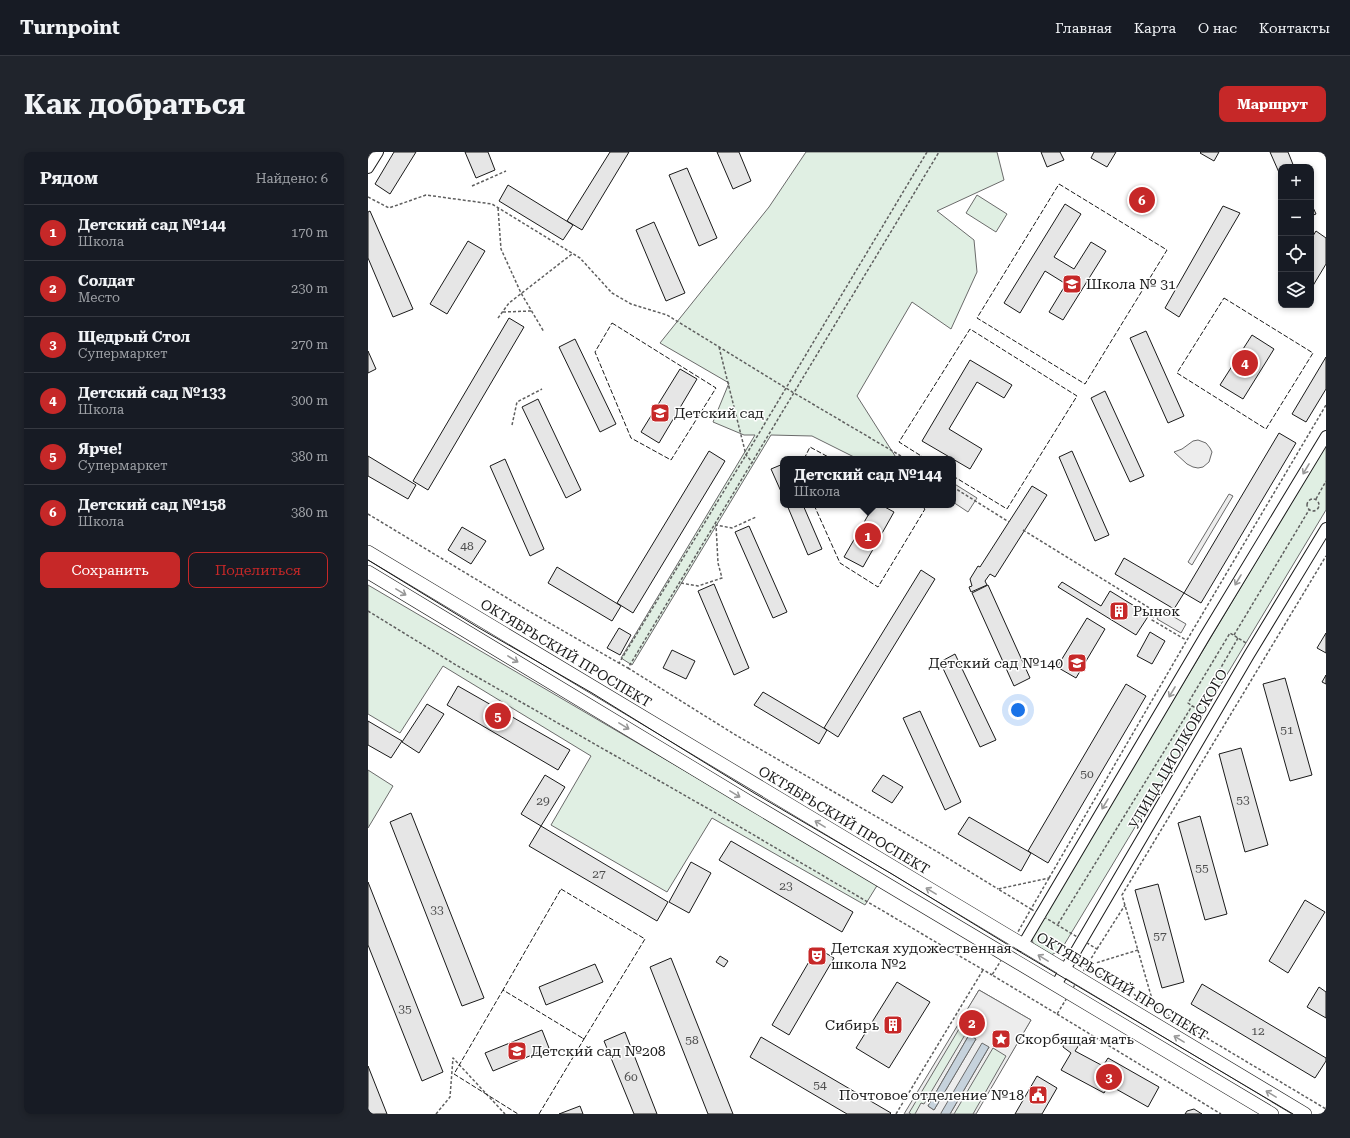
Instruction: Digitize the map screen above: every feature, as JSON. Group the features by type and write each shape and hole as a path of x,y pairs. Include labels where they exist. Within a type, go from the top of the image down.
{"main road":[{"name":"ОКТЯБРЬСКИЙ ПРОСПЕКТ","path":"368,552 1022,946 1305,1114"},
{"path":"368,572 1272,1114"}],"street":[{"path":"368,168 378,152"},
{"path":"1022,946 1205,636 1326,436"},
{"name":"УЛИЦА ЦИОЛКОВСКОГО","path":"1056,985 1246,659 1326,528"},
{"path":"474,636 483,622"},
{"path":"1204,1073 1212,1058"}],"path":[{"path":"619,663 746,455 927,152"},
{"path":"628,668 716,525 939,152"},
{"path":"472,186 506,172"},
{"path":"368,197 389,208 426,195 492,204 580,258 612,292 631,304 667,315 785,388 901,456"},
{"path":"498,208 501,249 520,293 544,332"},
{"path":"498,318 509,303 520,293 572,254"},
{"path":"503,312 531,311"},
{"path":"718,346 746,455 753,463"},
{"path":"512,425 517,402 542,389"},
{"path":"368,514 522,607 628,668 734,734 934,850 1031,909 1187,640 1326,405"},
{"path":"1315,499 1326,481"},
{"path":"956,489 1009,522"},
{"path":"1309,510 1307,502 1310,499 1315,499"},
{"path":"1309,510 1314,511 1318,508 1318,503 1315,499"},
{"path":"1234,635 1309,510"},
{"path":"716,525 732,528 756,517"},
{"path":"681,583 698,586 722,578 718,563 716,525"},
{"path":"1023,530 1156,612 1152,620 1187,640"},
{"path":"1154,1006 1122,894 1326,556"},
{"path":"368,611 456,665 735,824 992,975"},
{"path":"1230,632 1188,703 1192,706 1197,709 1238,638"},
{"path":"1057,924 1192,706"},
{"path":"998,889 1049,878"},
{"path":"1097,949 1125,905"},
{"path":"1138,950 1086,966 1326,1109"},
{"path":"896,1114 983,970"},
{"path":"1057,1014 1220,1114"},
{"path":"436,1114 450,1097 453,1058 505,1114"}],"green space":[{"path":"806,152 997,152 1004,180 937,211 974,240 977,272 951,329 912,302 857,396 895,456 852,456 812,436 771,435 632,665 621,658 755,435 744,435 713,422 729,383 660,343 769,207"},
{"path":"977,195 1007,214 996,232 966,213"},
{"path":"1326,445 1326,510 1061,950 1051,955 1040,949 1034,945 1032,938 1033,934"},
{"path":"368,585 878,884 865,905 712,818 667,892 551,825 591,756 443,666 400,733 368,714"},
{"path":"368,770 393,786 368,828"},
{"path":"979,990 1031,1020 975,1114 906,1114"}],"shaded area":[{"path":"1198,440 1206,443 1212,452 1209,462 1203,467 1198,468 1187,464 1174,452 1182,449 1193,441"},
{"path":"956,485 977,498 968,512 956,504"},
{"path":"1229,494 1233,496 1192,565 1188,562"},
{"path":"1162,610 1186,624 1181,633 1157,619"},
{"path":"979,990 1031,1020 976,1114 973,1114 1006,1056 993,1048 954,1114 950,1114 989,1047 941,1114 915,1114 921,1103 924,1104 966,1033 959,1029 909,1113 911,1114 904,1114","holes":["969,1035 976,1039 934,1110 928,1106"]},
{"path":"969,1035 976,1039 934,1110 928,1106"},
{"path":"982,1043 989,1047 950,1114 941,1114 941,1113"}],"building":[{"path":"394,152 416,152 390,194 375,184"},
{"path":"465,152 488,152 495,170 476,178"},
{"path":"610,152 629,152 582,230 567,221"},
{"path":"717,152 739,152 751,181 733,189"},
{"path":"1041,152 1060,152 1064,160 1047,167"},
{"path":"1094,152 1116,152 1107,167 1091,158"},
{"path":"1219,152 1214,161 1200,153"},
{"path":"1270,152 1288,152 1293,164 1278,164 1278,170"},
{"path":"687,168 717,238 699,246 669,175"},
{"path":"508,185 573,225 563,240 499,201"},
{"path":"1065,204 1081,214 1054,257 1074,269 1091,242 1106,251 1063,320 1049,312 1066,284 1045,271 1020,313 1004,303"},
{"path":"1223,206 1240,213 1179,317 1165,308"},
{"path":"370,211 413,309 393,317 368,258 368,212"},
{"path":"654,222 685,293 666,301 636,230"},
{"path":"1316,231 1326,238 1326,264 1314,284 1314,236"},
{"path":"468,241 485,251 447,314 430,304"},
{"path":"509,318 524,327 428,490 413,481"},
{"path":"1146,331 1184,416 1168,423 1130,338"},
{"path":"1252,335 1274,349 1243,399 1220,385"},
{"path":"575,339 616,424 600,432 559,347"},
{"path":"368,351 376,369 368,373"},
{"path":"1326,357 1326,389 1306,422 1292,414"},
{"path":"970,360 1012,385 1004,398 977,382 949,429 982,449 970,469 956,461 956,456 948,456 922,441"},
{"path":"680,369 697,379 659,443 641,432"},
{"path":"1105,391 1144,476 1130,482 1091,398"},
{"path":"538,399 581,490 566,498 522,407"},
{"path":"1279,433 1296,443 1201,603 1184,593"},
{"path":"709,451 725,461 633,613 617,603"},
{"path":"1072,451 1109,535 1095,541 1059,457"},
{"path":"368,456 416,485 408,499 368,476"},
{"path":"505,459 544,549 530,556 490,466"},
{"path":"780,465 780,489 771,469"},
{"path":"1032,486 1047,495 995,577 990,574 985,581 987,585 971,592 969,587 972,586 970,579 978,566 980,567"},
{"path":"788,508 804,508 822,549 808,555"},
{"path":"872,508 887,508 894,512 863,567 844,557"},
{"path":"749,526 787,612 773,618 735,532"},
{"path":"462,527 486,541 471,564 448,550"},
{"path":"1124,558 1184,593 1174,609 1115,574"},
{"path":"557,567 621,606 612,621 548,583"},
{"path":"921,570 935,579 838,737 824,728"},
{"name":"Рынок","path":"1062,582 1101,606 1110,591 1149,615 1136,635 1058,587"},
{"path":"714,584 749,668 734,675 698,591"},
{"path":"988,585 1030,678 1014,686 972,593"},
{"name":"Детский сад №140","path":"1087,618 1105,629 1076,678 1057,667"},
{"path":"619,628 631,635 620,655 607,648"},
{"path":"1150,632 1165,641 1152,664 1137,656"},
{"path":"1326,633 1326,653 1317,648"},
{"path":"672,650 695,661 686,679 663,668"},
{"path":"955,654 996,740 980,747 940,662"},
{"path":"1326,675 1326,684 1322,682"},
{"path":"1285,678 1312,775 1290,781 1263,684"},
{"path":"1126,684 1146,696 1048,863 1028,851"},
{"path":"458,686 570,750 558,770 447,705"},
{"path":"763,692 827,730 819,744 754,705"},
{"path":"427,704 444,714 419,753 402,742"},
{"path":"920,711 961,802 945,810 903,718"},
{"path":"368,721 402,741 391,758 368,745"},
{"path":"1241,748 1268,845 1245,852 1219,754"},
{"path":"545,775 565,787 541,826 521,814"},
{"path":"883,775 903,787 892,803 872,791"},
{"path":"411,813 484,998 462,1006 390,822"},
{"path":"1200,816 1227,914 1205,920 1178,823"},
{"path":"969,817 1031,853 1021,871 958,834"},
{"path":"541,826 668,902 657,921 529,846"},
{"path":"731,841 853,912 842,932 719,860"},
{"path":"691,862 711,873 689,913 669,902"},
{"path":"368,882 443,1072 422,1081 368,945"},
{"path":"1158,884 1184,982 1162,988 1135,890"},
{"path":"1305,900 1325,912 1288,973 1269,961"},
{"path":"817,948 834,958 789,1035 772,1025"},
{"path":"720,956 728,961 724,967 716,962"},
{"path":"671,958 733,1114 708,1114 650,967"},
{"path":"595,964 603,982 546,1005 539,987"},
{"name":"Сибирь","path":"897,982 930,1002 889,1068 856,1048"},
{"path":"1202,984 1326,1058 1326,1061 1315,1078 1191,1004"},
{"path":"1319,987 1326,992 1326,1018 1307,1007"},
{"name":"Детский сад №208","path":"542,1030 549,1048 493,1071 485,1053"},
{"path":"625,1032 657,1114 634,1114 604,1041"},
{"path":"761,1037 891,1113 847,1114 750,1057"},
{"path":"1067,1040 1079,1045 1075,1051 1103,1066 1108,1058 1159,1087 1148,1107 1109,1085 1104,1093 1061,1070 1071,1053 1063,1047"},
{"path":"368,1066 387,1114 368,1114"},
{"path":"1037,1076 1057,1088 1042,1114 1015,1114"},
{"path":"580,1106 583,1114 559,1114"},
{"path":"1194,1109 1202,1114 1185,1114 1187,1111"}],"tram line":[{"path":"368,560 479,628 592,693 754,793 1293,1114"}],"fence":[{"path":"1059,184 1167,250 1085,384 977,318 1059,184"},
{"path":"1224,298 1313,353 1266,429 1177,373 1224,298"},
{"path":"612,323 716,388 671,460 631,438 595,352 612,323"},
{"path":"921,456 899,442 970,329 1077,396 1007,509 956,478"},
{"path":"806,456 810,447 826,456"},
{"path":"815,508 840,563 878,587 925,509 923,508"},
{"path":"561,889 645,939 584,1039 503,990 561,889"},
{"path":"504,990 454,1074 518,1114"},
{"path":"539,1114 584,1039 582,1038"}],"place":[{"name":"Детский сад №158","path":"1142,200"},
{"name":"Школа № 31","path":"1072,284"},
{"name":"Детский сад №133","path":"1245,363"},
{"name":"Детский сад","path":"660,413"},
{"name":"Детский сад №144","path":"868,536"},
{"name":"Рынок","path":"1119,611"},
{"name":"Детский сад №140","path":"1077,663"},
{"name":"Ярче!","path":"498,716"},
{"name":"Детская художественная школа №2","path":"817,956"},
{"name":"Солдат","path":"972,1023"},
{"name":"Сибирь","path":"893,1025"},
{"name":"Скорбящая мать","path":"1001,1039"},
{"name":"Детский сад №208","path":"517,1051"},
{"name":"Щедрый Стол","path":"1109,1077"},
{"name":"Почтовое отделение №18","path":"1038,1095"}]}
